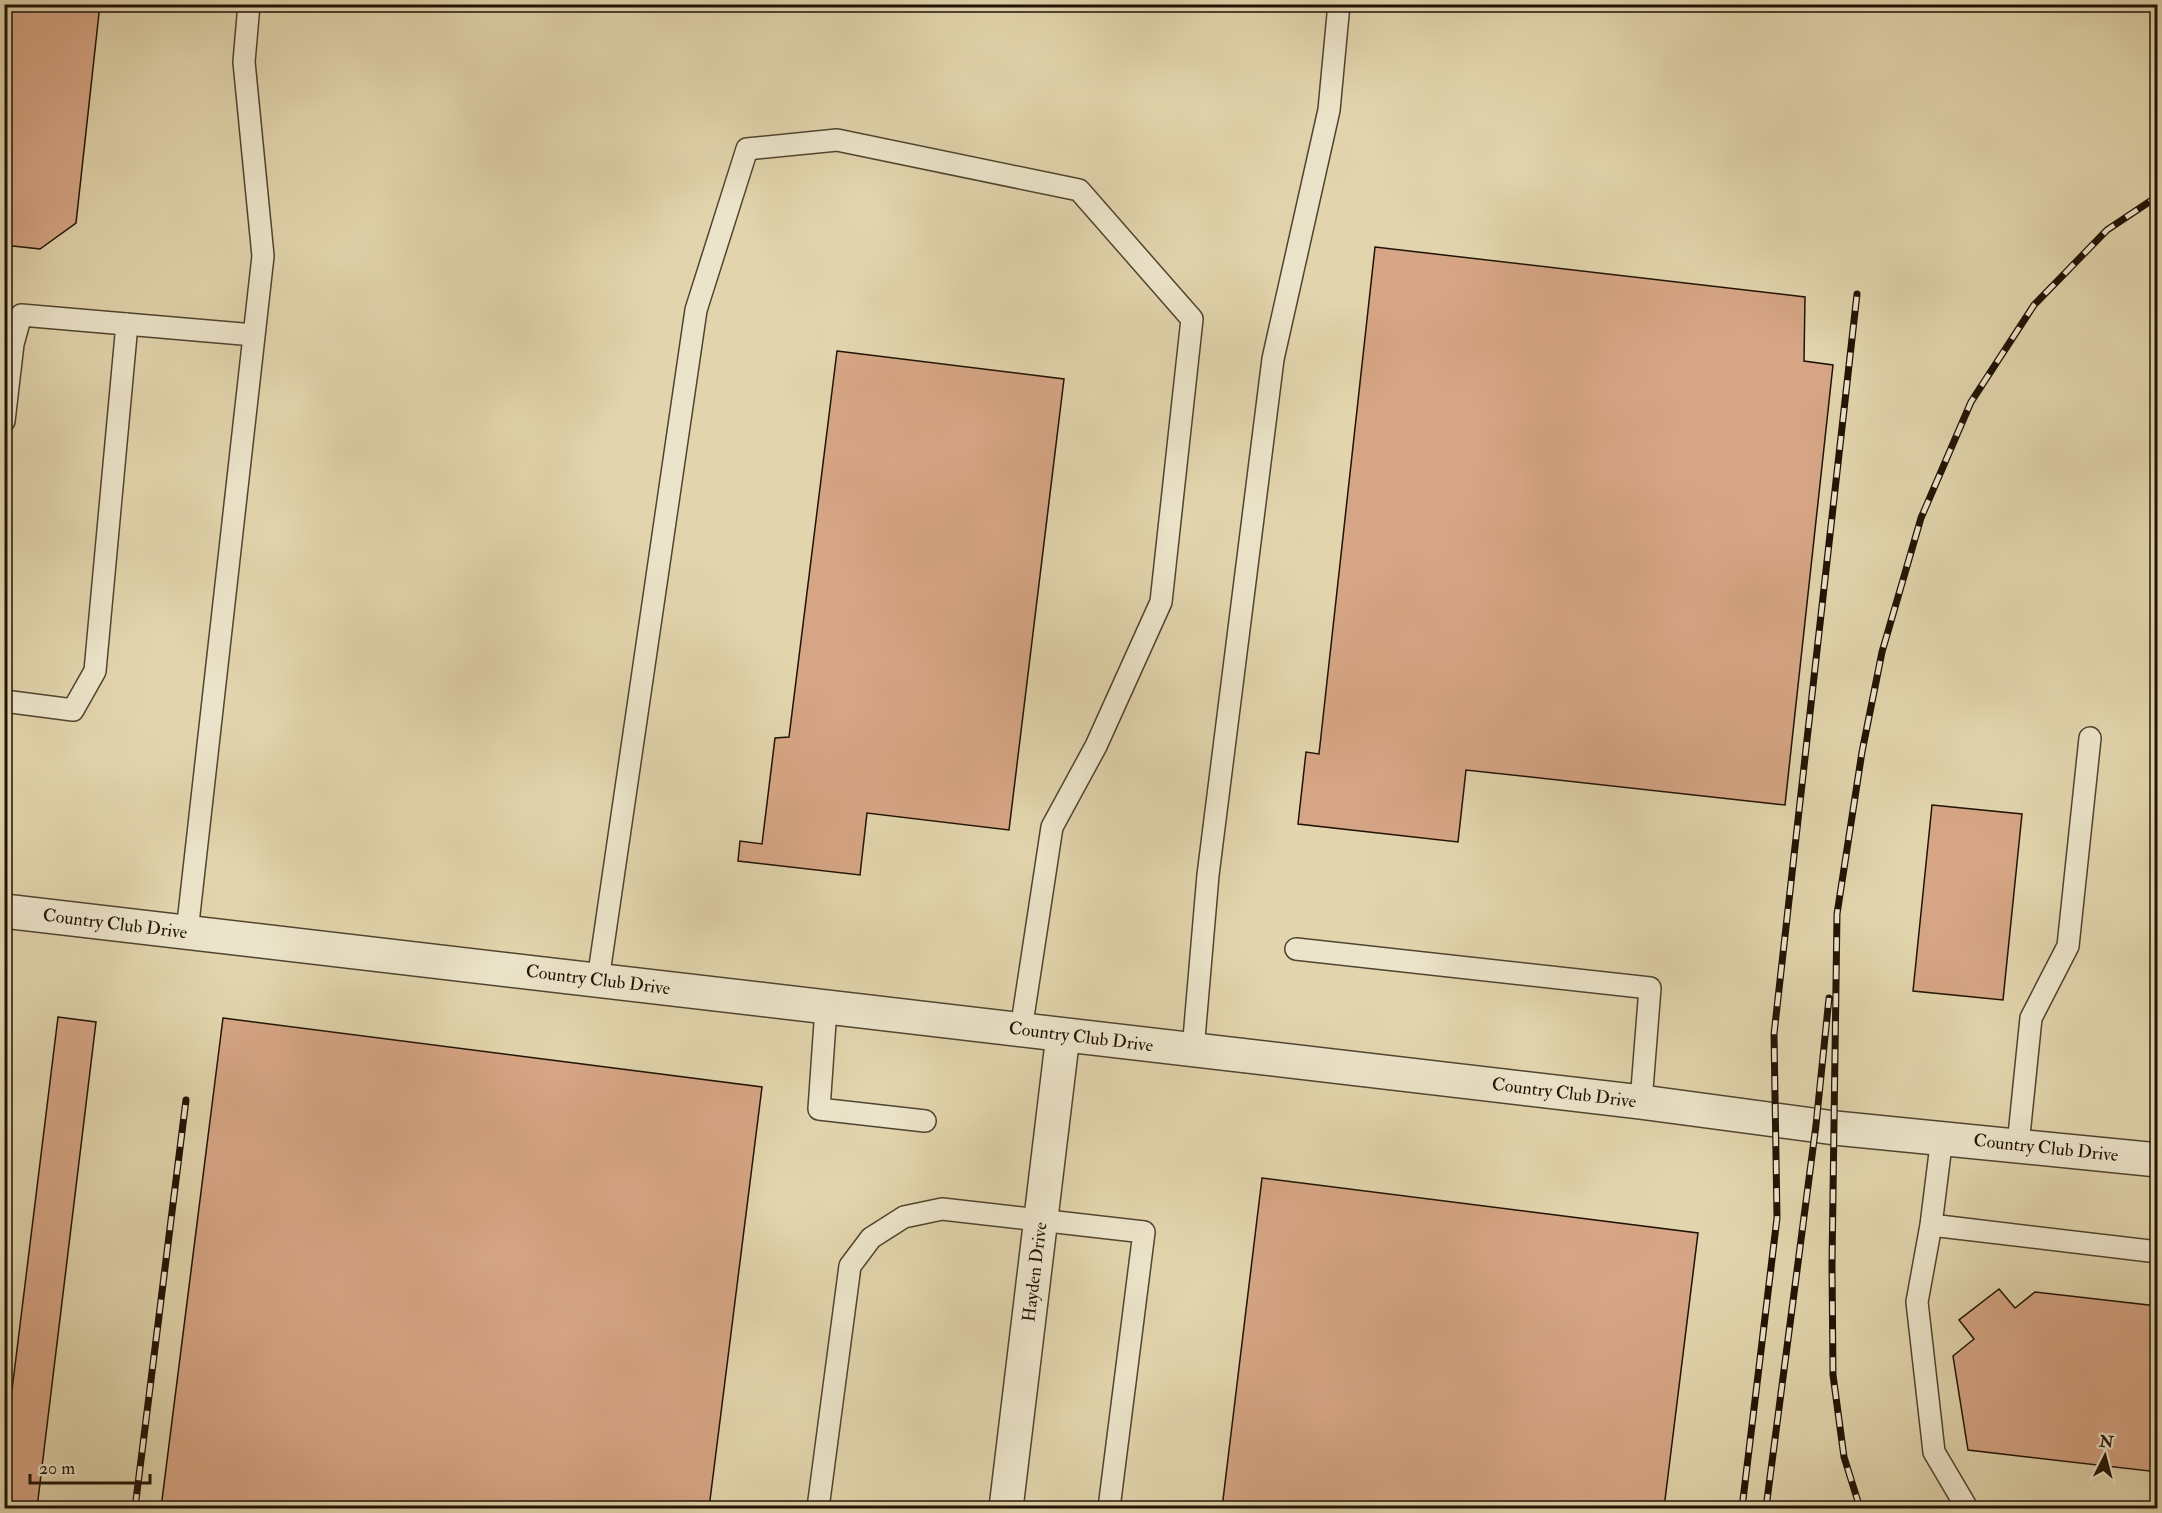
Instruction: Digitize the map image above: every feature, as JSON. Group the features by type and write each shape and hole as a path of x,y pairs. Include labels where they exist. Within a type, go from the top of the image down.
{"street":[{"name":"Country Club Drive","path":"4,911 1641,1102 1835,1128 2157,1160"},
{"name":"Hayden Drive","path":"1006,1509 1063,1035"}],"lane":[{"path":"187,932 263,256 244,62 249,4"},
{"path":"1194,1050 1208,875 1273,359 1329,110 1339,4"},
{"path":"598,980 696,310 747,149 837,140 1079,190 1192,319 1161,602 1096,746 1052,827 1021,1030"},
{"path":"4,420 13,344 13,314 254,335"},
{"path":"4,701 73,710 94,671 127,324"},
{"path":"2018,1145 2031,1018 2068,946 2090,738"},
{"path":"1296,949 1650,988 1641,1102"},
{"path":"826,1008 819,1109 925,1121"},
{"path":"1942,1137 1931,1226 1917,1302 1934,1452 1967,1509"},
{"path":"818,1509 850,1266 871,1239 904,1217 942,1209 1144,1232 1109,1509"},
{"path":"1931,1226 2157,1252"}],"building":[{"path":"4,4 100,4 76,223 40,249 4,245"},
{"path":"1375,247 1805,297 1804,361 1833,365 1785,805 1466,770 1458,842 1298,824 1306,752 1319,754"},
{"path":"837,351 1064,379 1009,830 867,813 860,875 738,861 740,841 762,844 775,738 789,737"},
{"path":"1932,805 2022,814 2003,1000 1913,991"},
{"path":"4,1005 10,1006 4,1047"},
{"path":"58,1017 96,1022 37,1508 4,1508 4,1455"},
{"path":"223,1018 762,1087 709,1508 161,1508"},
{"path":"1262,1178 1698,1233 1664,1508 1222,1508"},
{"path":"1999,1289 2015,1308 2035,1292 2157,1306 2158,1472 1968,1450 1953,1356 1974,1339 1959,1320"}],"railway":[{"path":"1860,1508 1844,1457 1833,1375 1832,1264 1837,914 1862,752 1882,652 1921,518 1971,402 2034,305 2107,230 2158,196"},
{"path":"1742,1508 1777,1218 1774,1034 1857,294"},
{"path":"1766,1508 1816,1125 1829,998"},
{"path":"135,1508 186,1100"}]}
